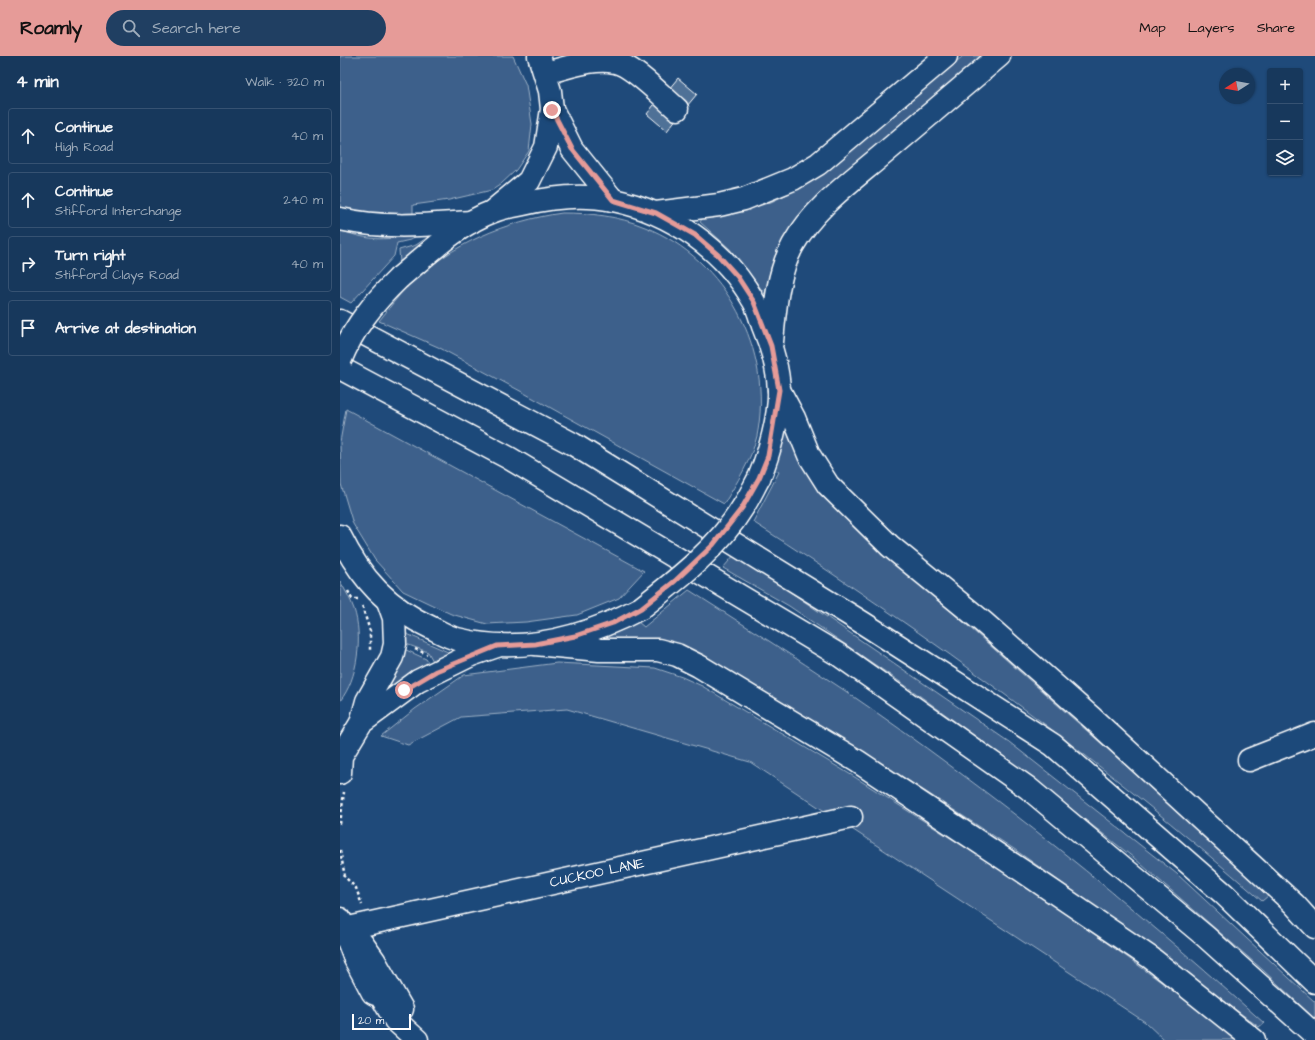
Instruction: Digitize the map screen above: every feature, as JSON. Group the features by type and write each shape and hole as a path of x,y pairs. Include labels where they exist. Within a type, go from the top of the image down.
{"main road":[{"path":"656,213 719,205 744,199 793,179 818,164 946,56"},
{"path":"771,346 774,311 781,273 793,245 806,226 819,210 845,186 999,56"},
{"path":"340,361 362,318 380,296 431,250 471,222 494,210 529,181 546,147 552,110 550,91 542,65 594,61 616,62 635,73 677,109"},
{"path":"552,110 572,149 613,200"},
{"path":"494,210 542,200 576,197 613,200 656,213 695,235 718,255 737,276 754,302 771,346 779,390 794,418 809,455 828,485 890,546 983,622 1092,718 1294,904 1315,927"},
{"path":"340,220 365,225 396,227 471,222"},
{"path":"340,321 572,444 856,618 1053,745 1224,894 1315,982"},
{"path":"340,368 509,458 839,655 1028,788 1206,937 1315,1035"},
{"path":"340,536 367,581 388,601 411,619 455,639 497,646 535,644 575,636 613,623 641,608 675,581 713,545 742,508 759,478 768,456 779,390"},
{"path":"342,769 361,723 367,701 392,657 395,644 394,618 388,601"},
{"path":"535,644 599,650 658,650 677,655 699,666 857,760 1030,876 1151,958 1254,1040"},
{"path":"361,723 418,681 464,658 497,646"},
{"path":"1250,760 1315,734"},
{"name":"CUCKOO LANE","path":"343,931 851,817"},
{"path":"343,931 355,959 373,994 371,1002 373,1009 382,1026 393,1039"},
{"path":"343,931 362,943 374,960 404,1013 416,1040"},
{"path":"373,994 381,996 395,1020 416,1040"}],"path":[{"path":"352,599 358,599 370,631"},
{"path":"340,824 342,769"}],"shaded area":[{"path":"340,56 513,56 526,85 532,124 529,151 516,170 500,185 492,190 449,200 413,205 413,214 376,214 358,212 340,207"},
{"path":"963,56 982,56 801,213 780,247 771,268 765,294 730,249 700,222 702,219 740,212 771,202 800,188 837,163"},
{"path":"562,213 594,215 625,220 645,227 674,242 699,261 721,285 738,312 750,341 758,372 760,404 757,436 751,454 724,504 438,347 379,321 410,284 443,257 461,246 500,228"},
{"path":"340,230 361,237 379,239 397,238 419,234 410,240 397,243 394,256 351,303 340,297"},
{"path":"437,232 400,262 399,250 416,245 428,237 428,233"},
{"path":"346,409 644,571 619,598 577,615 526,622 487,624 451,614 403,591 375,560 353,524 341,484 340,442"},
{"path":"785,426 795,451 809,474 825,496 844,517 1111,752 1268,896 1262,901 1140,798 1078,749 951,655 753,522 779,472 773,469"},
{"path":"735,554 1009,742 1177,874 1315,1002 1315,1019 1263,970 1134,858 1015,765 909,688 789,606 723,568"},
{"path":"340,581 354,609 357,620 358,644 355,669 346,692 340,701"},
{"path":"689,590 844,690 899,728 1007,808 1112,892 1264,1023 1259,1027 1121,925 1014,849 889,768 783,704 606,637 638,622 644,627"},
{"path":"407,634 448,652 449,655 434,663 428,652 406,644"},
{"path":"404,649 426,659 430,665 383,694 399,666"},
{"path":"557,663 655,668 682,677 702,686 853,776 1018,881 1127,957 1240,1040 1164,1040 1145,1022 750,762 567,709 461,717 408,745 381,736 415,709 464,675"}],"building":[{"path":"678,78 697,94 687,106 668,90"},
{"path":"657,101 677,118 667,131 647,114"}],"route":[{"path":"404,690 436,671 471,655 497,646 535,644 575,636 613,623 641,608 675,581 713,545 742,508 759,478 768,456 779,390 771,346 754,302 737,276 718,255 695,235 656,213 613,200 591,175 572,149 552,110"}]}
